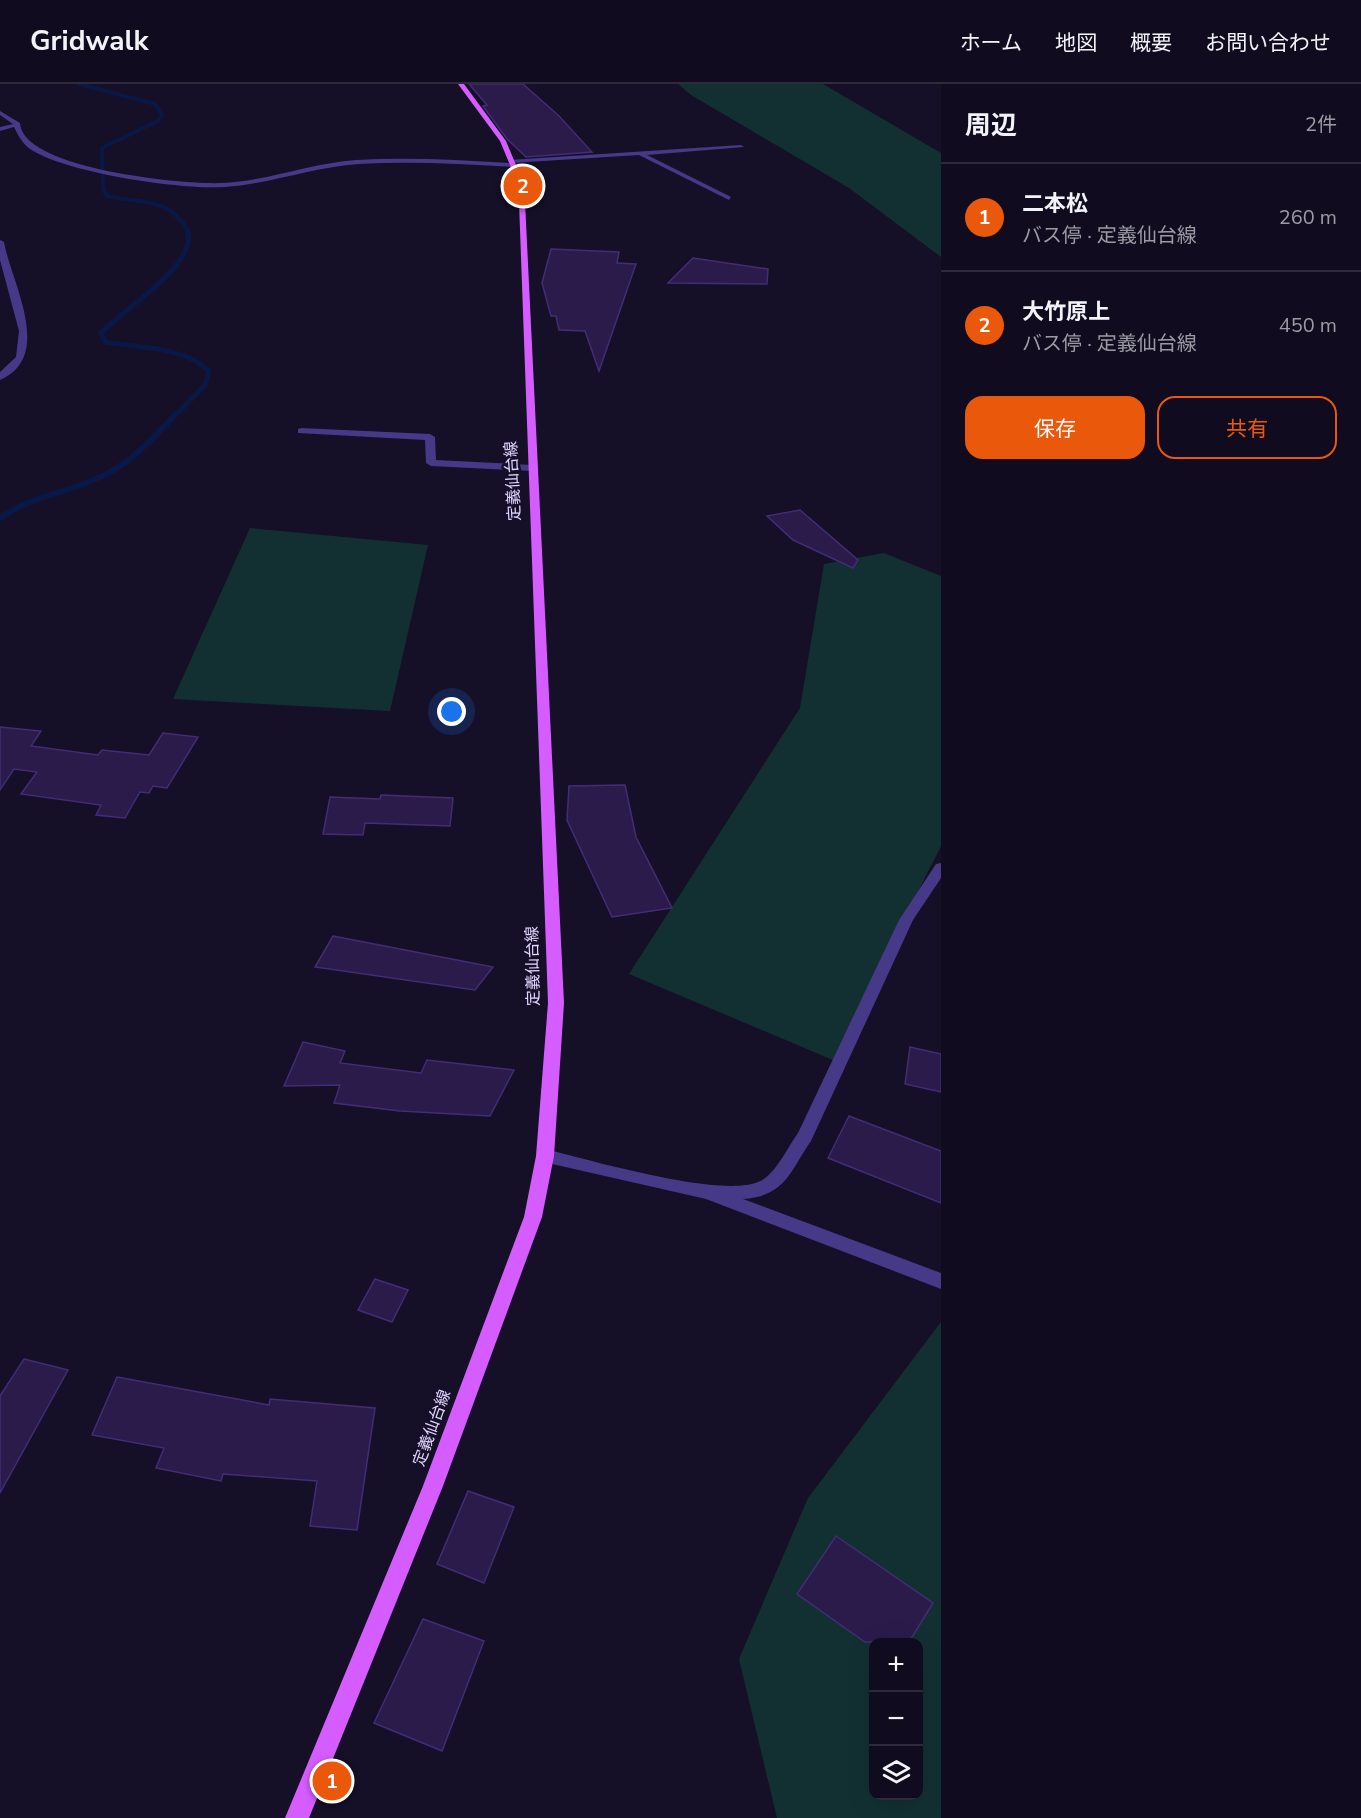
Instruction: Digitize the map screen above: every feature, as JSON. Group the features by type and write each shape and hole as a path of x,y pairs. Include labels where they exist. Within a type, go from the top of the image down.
{"main road":[{"name":"定義仙台線","path":"297,1818 441,1463 533,1216 545,1156 556,1003 522,202 512,163 503,141 461,84"}],"street":[{"path":"0,113 13,118 27,144 35,149 94,168 183,185 217,187 259,182 300,170 338,164 512,163 741,147"},
{"path":"0,129 18,124"},
{"path":"639,153 729,198"},
{"path":"0,242 1,256 21,316 24,341 20,358 0,377"},
{"path":"301,431 430,437 431,463 532,468"},
{"path":"708,1193 747,1192 764,1188 780,1177 787,1161 805,1136 906,920 941,867"},
{"path":"545,1156 708,1193 941,1281"}],"green space":[{"path":"678,84 823,84 941,153 941,257 849,188 691,95"},
{"path":"250,528 428,545 390,711 173,699"},
{"path":"884,553 941,576 941,846 833,1060 629,974 800,708 824,564"},
{"path":"941,1322 941,1818 777,1818 739,1659 808,1498"}],"building":[{"path":"469,84 523,84 559,116 592,152 526,157 507,139 483,106 487,105"},
{"path":"551,249 619,252 617,263 636,264 599,371 585,331 559,330 556,316 551,316 542,283"},
{"path":"693,258 768,269 767,284 668,283"},
{"path":"800,510 858,560 853,568 793,540 767,516"},
{"path":"0,727 41,731 31,746 98,755 102,750 149,755 163,733 198,737 167,788 153,786 149,793 140,792 125,818 96,815 101,805 21,794 37,772 14,769 0,790"},
{"path":"625,785 636,837 672,908 612,917 567,820 569,786"},
{"path":"381,795 453,798 450,826 365,823 363,835 323,834 330,797 380,799"},
{"path":"333,936 493,967 475,990 315,967"},
{"path":"303,1042 345,1051 340,1063 421,1073 427,1060 514,1070 490,1116 400,1111 334,1103 340,1085 284,1086"},
{"path":"910,1047 941,1054 941,1092 905,1084"},
{"path":"849,1116 941,1151 941,1203 828,1158"},
{"path":"375,1279 408,1290 392,1322 358,1310"},
{"path":"24,1359 68,1370 0,1493 0,1396"},
{"path":"117,1377 269,1405 270,1399 375,1408 357,1530 310,1526 317,1481 223,1474 221,1481 156,1468 164,1448 92,1435"},
{"path":"468,1491 514,1507 484,1583 437,1564"},
{"path":"836,1536 933,1603 911,1638 869,1638 869,1642 865,1642 797,1594"},
{"path":"423,1619 484,1641 442,1751 374,1723"}],"waterway":[{"path":"79,84 155,104 162,115 158,121 102,148 103,189 107,196 153,203 163,207 172,212 187,230"},
{"path":"175,416 205,385 209,371 199,363 174,352 105,342 101,333 171,271 182,256 188,242 187,230"},
{"path":"0,518 41,498 97,479 110,472 137,453 176,414"}],"place":[{"name":"大竹原上","path":"523,186"},
{"name":"二本松","path":"332,1781"}]}
